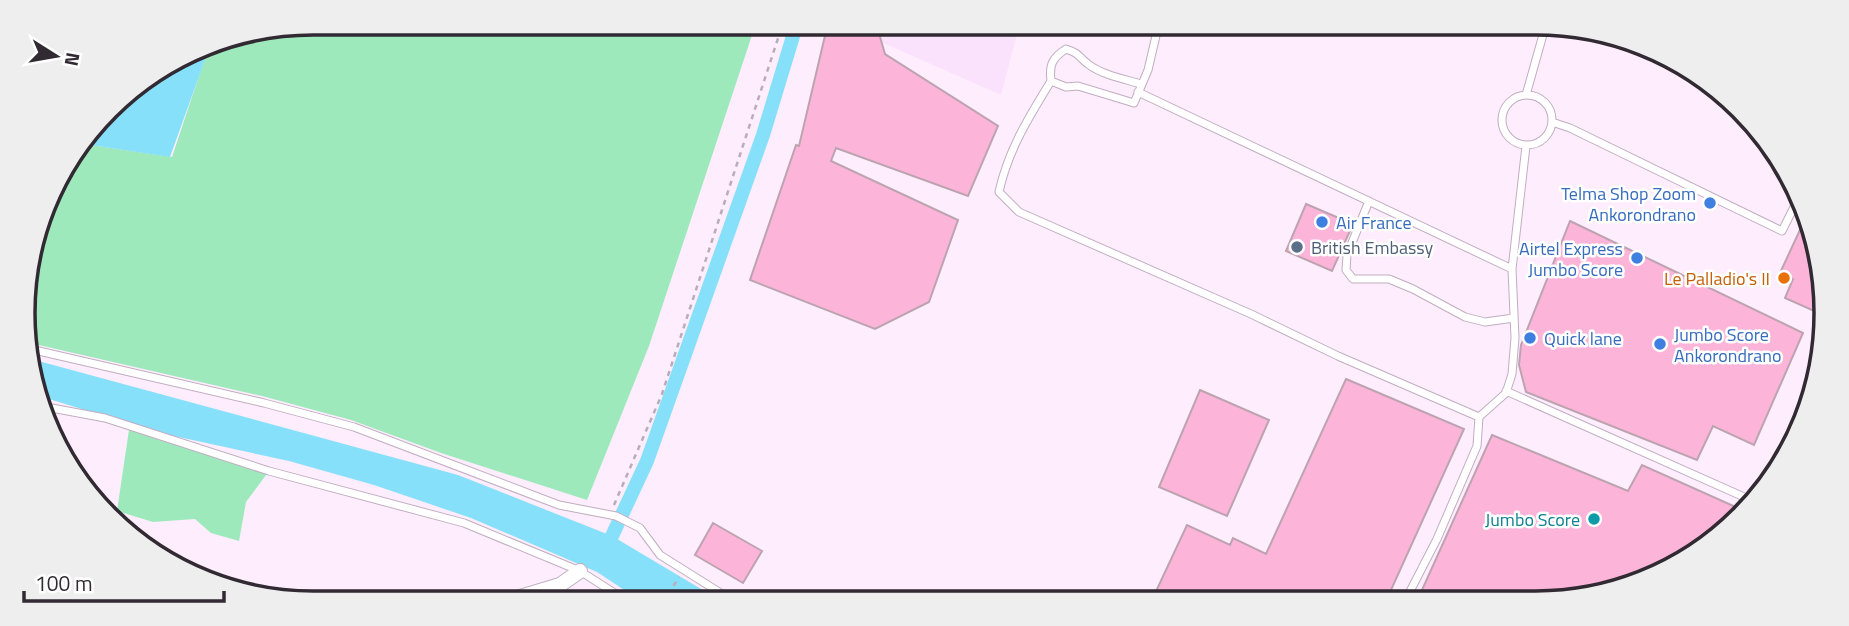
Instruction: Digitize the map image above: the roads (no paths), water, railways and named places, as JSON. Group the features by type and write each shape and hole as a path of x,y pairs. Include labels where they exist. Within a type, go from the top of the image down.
{"street":[{"path":"542,591 560,586 580,570"}],"lane":[{"path":"1051,81 1134,103 1148,69 1156,35"},
{"path":"1526,95 1543,35"},
{"path":"1479,417 1440,402 1251,314 1019,212 999,192 1004,167 1021,130 1051,81 1049,67 1055,56 1066,49 1079,53 1087,63 1098,69 1512,269"},
{"path":"1526,95 1536,96 1545,103 1551,111 1552,122 1547,136 1534,145 1526,146 1513,142 1502,124 1507,104 1526,95"},
{"path":"1552,122 1782,231 1793,208"},
{"path":"1410,591 1437,539 1473,457 1477,446 1479,417 1507,391 1512,374 1512,269 1526,146"},
{"path":"1369,201 1347,255 1346,270 1353,279 1389,279 1465,317 1485,322 1514,318"},
{"path":"37,351 264,403 354,427 559,505 613,515 640,528 660,555 718,591"},
{"path":"1507,391 1745,496"},
{"path":"52,408 105,418 269,471 464,523 580,570 612,591"}],"water":[{"path":"206,56 170,157 91,145 116,116 144,92 174,72"},
{"path":"39,361 458,475 612,536 704,591 626,591 597,572 471,518 374,485 289,461 160,433 49,399"}],"waterway":[{"path":"612,536 647,461 763,135 793,35"}],"place":[{"name":"Telma Shop Zoom Ankorondrano","path":"1710,203"},
{"name":"Air France","path":"1322,222"},
{"name":"British Embassy","path":"1297,247"},
{"name":"Airtel Express Jumbo Score","path":"1637,258"},
{"name":"Le Palladio's II","path":"1784,278"},
{"name":"Quick lane","path":"1530,338"},
{"name":"Jumbo Score Ankorondrano","path":"1660,344"},
{"name":"Jumbo Score","path":"1594,519"}]}
